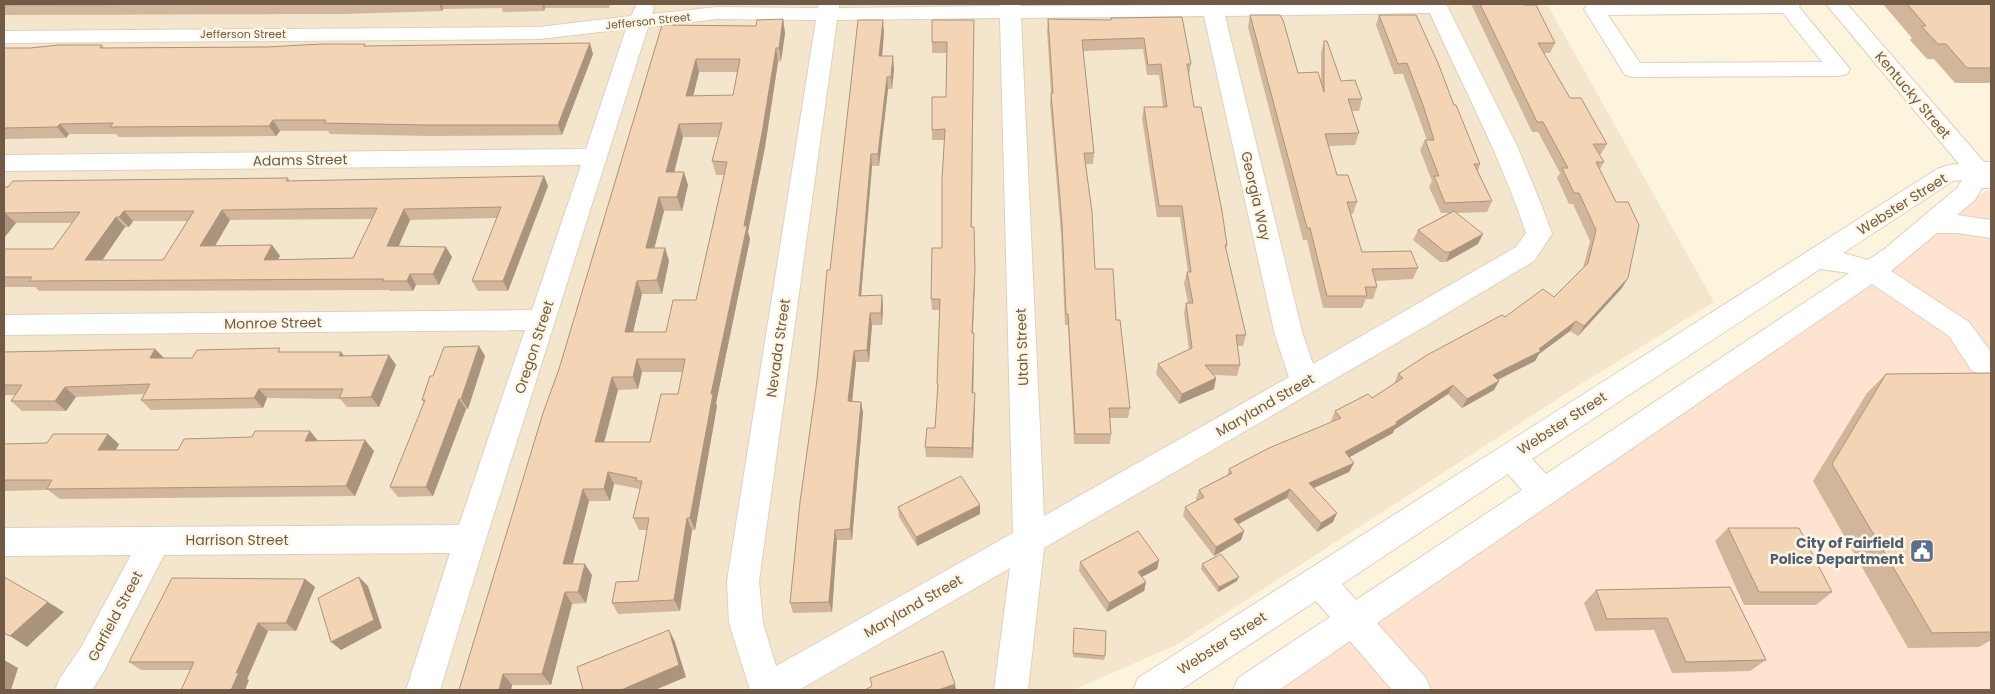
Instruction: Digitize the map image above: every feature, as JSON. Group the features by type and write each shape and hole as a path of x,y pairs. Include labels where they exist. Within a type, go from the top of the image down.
{"street":[{"name":"Kentucky Street","path":"1836,4 1987,176"},
{"name":"Jefferson Street","path":"4,37 539,33 643,13 717,13 828,9 1212,9 1437,6"},
{"name":"Maryland Street","path":"767,690 1305,382 1524,254 1539,234 1532,210 1487,108 1437,6"},
{"path":"1789,6 1839,69 1634,70 1594,9 1691,8 1789,6"},
{"name":"Utah Street","path":"1010,8 1029,539 1011,690"},
{"name":"Nevada Street","path":"767,690 746,624 743,581 828,9"},
{"name":"Georgia Way","path":"1212,9 1289,335 1305,382"},
{"name":"Oregon Street","path":"423,690 470,539 643,13"},
{"name":"Adams Street","path":"4,163 595,157"},
{"name":"Webster Street","path":"1150,690 1948,173 1987,176"},
{"name":"Webster Street","path":"1250,690 1542,491 1872,271 1932,224 1987,176"},
{"path":"1932,224 1957,224 1991,229"},
{"path":"1814,260 1851,264 1872,271 1960,329 1982,363 1991,363"},
{"name":"Monroe Street","path":"4,326 543,320"},
{"path":"1511,456 1542,491"},
{"name":"Harrison Street","path":"4,542 470,539"},
{"name":"Garfield Street","path":"72,690 92,660 156,540"},
{"path":"1318,580 1414,690"}],"shaded area":[{"path":"4,4 1547,4 1714,302 1576,387 1178,644 1073,690 4,690"},
{"path":"1988,190 1991,194 1991,690 1257,690 1347,604"}],"building":[{"path":"4,4 279,4 4,5"},
{"path":"1480,4 1536,5 1555,43 1538,43 1570,98 1581,98 1607,144 1593,144 1604,162 1596,162 1616,202 1628,202 1639,225 1628,278 1584,326 1576,321 1539,349 1541,351 1493,375 1499,381 1467,399 1453,385 1396,422 1397,424 1345,452 1354,463 1309,483 1337,513 1321,523 1290,489 1234,519 1244,531 1216,547 1185,507 1204,497 1199,490 1232,473 1229,469 1269,448 1341,418 1335,411 1368,394 1372,398 1403,378 1398,374 1427,355 1502,315 1505,317 1543,289 1554,297 1588,263 1596,230 1579,193 1574,193 1562,168 1568,168 1543,122 1537,122"},
{"path":"1907,4 1991,4 1991,68 1967,68 1946,44 1938,44 1921,26 1926,26"},
{"path":"1250,15 1280,15 1298,73 1318,72 1324,92 1324,41 1327,41 1341,81 1355,80 1362,99 1348,99 1359,133 1325,134 1337,175 1348,175 1357,202 1347,202 1362,252 1411,251 1418,268 1372,269 1377,287 1365,287 1367,296 1327,296 1310,228 1307,228"},
{"path":"1379,15 1416,15 1438,63 1454,105 1456,105 1480,164 1474,164 1492,201 1445,203 1434,176 1439,176 1425,140 1434,140 1423,105 1407,63 1398,64"},
{"path":"1182,17 1191,64 1187,64 1194,107 1201,107 1222,211 1227,245 1225,245 1246,335 1236,335 1240,365 1205,365 1216,378 1182,394 1158,364 1192,348 1186,303 1193,303 1187,272 1191,272 1182,206 1159,206 1144,107 1167,107 1161,64 1148,65 1144,38 1082,40 1094,153 1084,153 1092,212 1095,269 1113,269 1116,320 1120,320 1130,408 1109,408 1111,434 1075,434 1068,314 1066,314 1062,223 1051,93 1053,93 1048,19 1111,20 1111,18"},
{"path":"783,19 779,48 776,48 744,226 747,226 711,394 713,394 690,518 687,518 674,600 612,603 616,582 638,581 649,518 633,518 642,481 636,481 637,478 608,472 604,489 583,489 563,564 585,564 578,592 565,592 542,674 503,674 499,690 459,690 543,413 559,369 662,25 756,26 757,20","holes":["696,59 740,59 733,95 686,96","722,123 712,161 727,162 696,300 673,300 666,332 625,332 637,281 657,280 665,248 646,248 659,197 677,197 684,172 666,172 679,124","637,359 685,359 678,394 661,394 650,442 595,442 612,377 633,377"]},
{"path":"858,20 883,20 879,56 893,56 891,77 887,77 878,154 871,154 859,296 882,295 881,313 870,313 867,350 854,351 848,401 861,402 850,529 835,530 829,602 790,603 800,502 817,380 827,270 830,270"},
{"path":"932,20 974,20 971,227 974,227 975,269 972,393 975,393 972,448 925,447 927,428 935,428 938,384 940,299 931,299 932,248 942,248 942,180 945,129 932,130 932,97 946,97 947,42 932,42"},
{"path":"590,43 558,125 425,125 324,123 326,120 273,120 269,126 110,127 113,123 4,128 4,48 59,45 102,45 100,48 267,47 321,44 365,44 364,46"},
{"path":"544,176 503,281 472,281 501,207 404,209 387,246 446,247 433,274 410,274 407,281 383,281 384,279 29,281 32,277 4,277 4,249 53,249 80,212 5,213 4,215 4,187 8,187 13,181 288,178 286,181","holes":["377,208 353,258 264,260 272,245 200,246 222,210","124,211 194,211 163,260 85,260 116,217 119,217"]},
{"path":"1454,211 1483,234 1450,252 1445,252 1418,230"},
{"path":"479,346 461,399 459,399 426,487 390,487 425,400 422,400 430,376 433,376 444,347"},
{"path":"280,348 278,352 341,352 339,356 389,355 371,397 339,398 343,389 259,389 254,398 141,400 150,384 65,387 55,401 11,401 22,385 4,385 4,352 155,349 150,358 192,358 197,350"},
{"name":"City of Fairfield Police Department","path":"1991,373 1991,632 1932,633 1832,464 1886,374"},
{"path":"255,431 310,431 305,441 365,440 346,486 47,489 52,480 4,480 4,444 47,443 53,434 108,434 98,450 178,450 184,439 252,437"},
{"path":"961,476 980,505 916,537 898,507"},
{"path":"1728,528 1799,528 1832,592 1759,592"},
{"path":"1138,531 1159,560 1138,572 1146,582 1109,603 1080,562"},
{"path":"1221,554 1239,577 1219,587 1202,564"},
{"path":"4,577 48,602 10,636 4,633"},
{"path":"359,577 374,620 331,642 318,598"},
{"path":"172,578 305,579 286,623 258,623 236,673 239,672 231,690 181,690 194,662 129,662"},
{"path":"1730,587 1766,660 1686,662 1667,618 1607,619 1596,590"},
{"path":"1074,628 1106,631 1105,656 1073,653"},
{"path":"669,630 679,665 621,690 583,690 577,667"},
{"path":"943,651 955,684 938,690 865,690 872,686 870,678"}],"place":[{"name":"City of Fairfield Police Department","path":"1922,551"}]}
